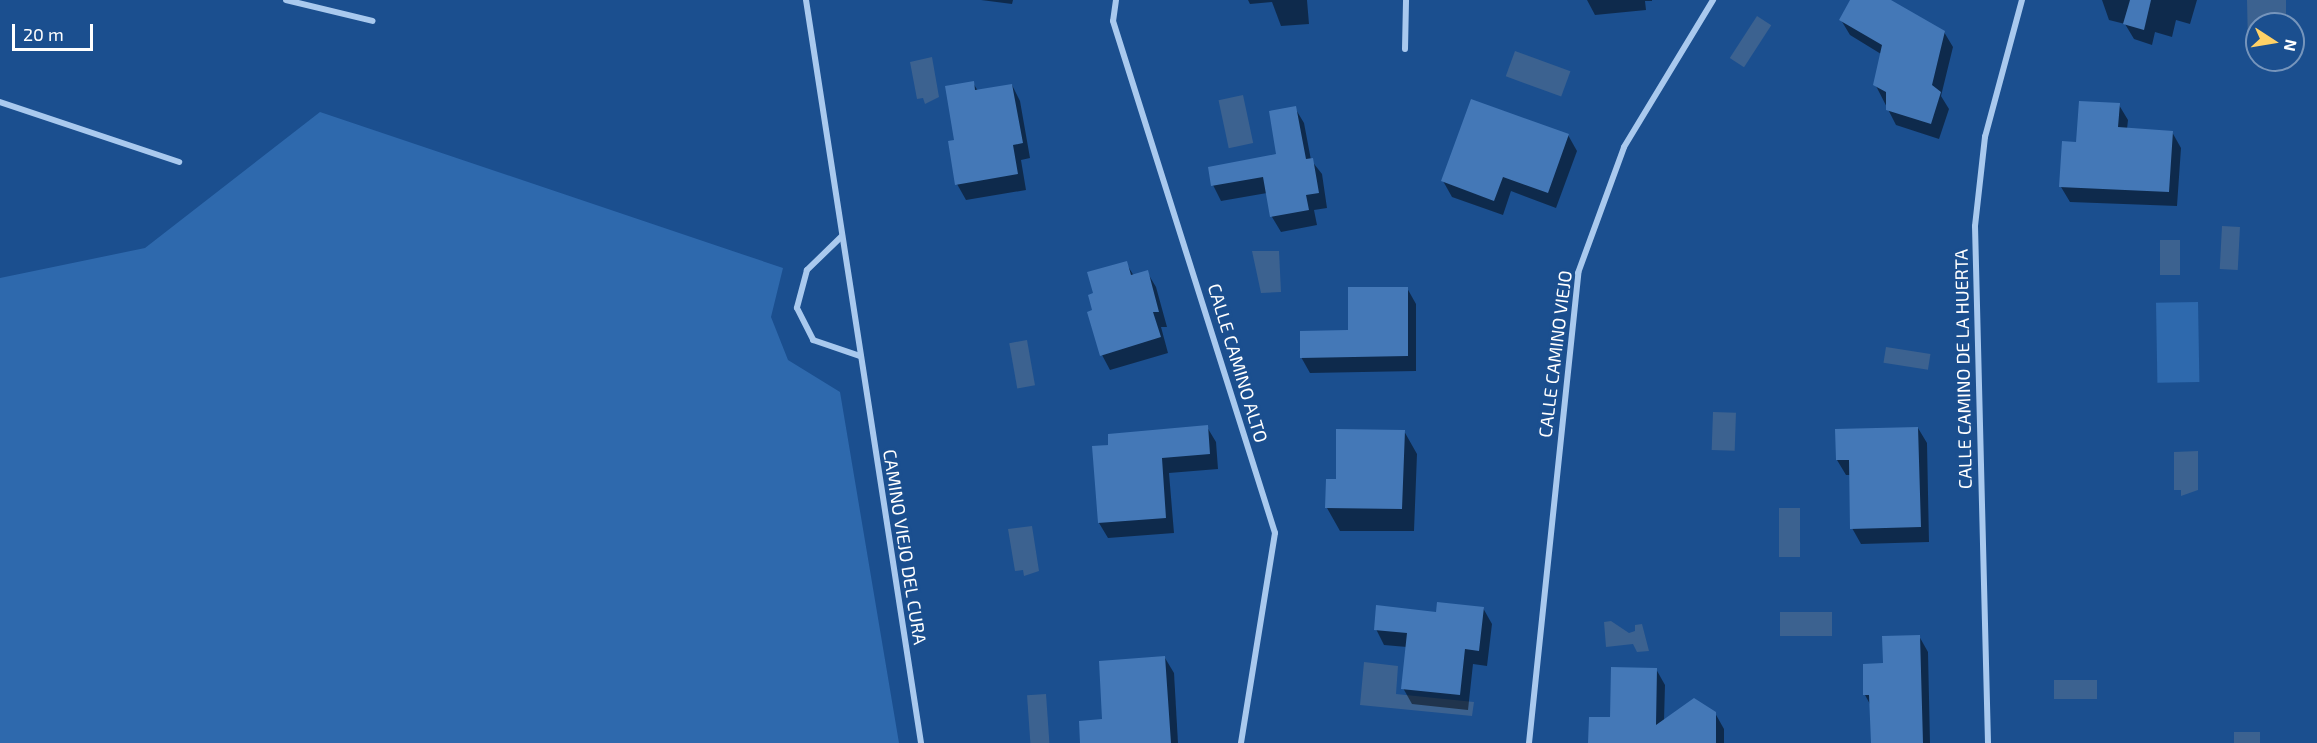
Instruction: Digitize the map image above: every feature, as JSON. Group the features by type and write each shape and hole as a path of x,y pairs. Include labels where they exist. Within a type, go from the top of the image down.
{"street":[{"path":"286,0 373,21"},
{"name":"CAMINO VIEJO DEL CURA","path":"806,0 921,743"},
{"name":"CALLE CAMINO ALTO","path":"1116,0 1113,21 1275,533 1241,743"},
{"path":"1405,49 1406,0"},
{"name":"CALLE CAMINO VIEJO","path":"1529,743 1578,273 1624,147 1713,0"},
{"name":"CALLE CAMINO DE LA HUERTA","path":"1988,743 1975,226 1985,137 2022,0"},
{"path":"0,102 179,162"},
{"path":"842,236 807,270 797,308 813,340 860,356"}],"shaded area":[{"path":"2247,0 2286,0 2286,12 2247,12"},
{"path":"1757,16 1771,25 1744,67 1730,58"},
{"path":"1515,51 1570,71 1561,97 1506,76"},
{"path":"932,57 939,97 925,104 923,98 917,99 910,62"},
{"path":"1243,95 1253,143 1229,148 1219,100"},
{"path":"320,112 783,268 771,317 788,360 840,392 899,743 0,743 0,278 145,248"},
{"path":"2222,226 2240,227 2238,270 2220,269"},
{"path":"2160,240 2180,240 2180,275 2160,275"},
{"path":"1252,251 1279,251 1281,292 1261,293"},
{"path":"2198,302 2199,382 2157,383 2156,303"},
{"path":"1027,340 1035,385 1017,388 1009,343"},
{"path":"1886,347 1930,354 1928,370 1883,363"},
{"path":"1713,412 1736,413 1735,451 1712,450"},
{"path":"2198,451 2198,490 2181,496 2181,490 2174,490 2174,452"},
{"path":"1779,508 1800,508 1800,557 1779,557"},
{"path":"1032,526 1039,571 1024,576 1023,570 1015,571 1008,529"},
{"path":"1780,612 1832,612 1832,636 1780,636"},
{"path":"1611,621 1629,633 1635,631 1635,625 1642,624 1649,651 1637,652 1633,644 1606,647 1604,622"},
{"path":"1364,662 1398,666 1396,694 1474,702 1472,716 1360,705"},
{"path":"2054,680 2097,680 2097,699 2054,699"},
{"path":"1046,694 1049,743 1030,743 1027,695"},
{"path":"2234,732 2260,732 2260,743 2234,743"}],"building":[{"path":"1850,0 1891,0 1945,31 1932,85 1941,92 1931,124 1886,110 1886,92 1873,85 1882,45 1839,20"},
{"path":"2130,0 2151,0 2144,30 2123,24"},
{"path":"974,81 975,90 1012,84 1023,143 1013,145 1018,174 955,185 948,141 954,140 945,86"},
{"path":"1471,99 1569,134 1548,193 1503,177 1494,201 1441,181"},
{"path":"2079,101 2120,103 2118,127 2173,131 2169,192 2059,187 2062,141 2076,142"},
{"path":"1296,106 1306,159 1313,158 1319,193 1306,195 1309,210 1270,217 1263,177 1211,186 1208,167 1276,154 1269,111"},
{"path":"1127,261 1131,275 1148,270 1159,312 1153,312 1161,337 1100,356 1087,312 1092,310 1088,295 1093,293 1087,272"},
{"path":"1348,287 1408,287 1408,356 1300,358 1300,331 1348,330"},
{"path":"1208,425 1210,454 1162,458 1166,518 1098,523 1092,446 1108,445 1108,434"},
{"path":"1918,427 1921,527 1850,529 1849,460 1836,460 1835,429"},
{"path":"1336,429 1405,430 1402,509 1325,508 1326,479 1336,479"},
{"path":"1437,602 1484,607 1479,651 1465,649 1460,695 1401,689 1407,633 1374,630 1376,605 1436,612"},
{"path":"1920,635 1923,743 1871,743 1869,695 1863,695 1863,664 1883,663 1882,636"},
{"path":"1165,656 1171,743 1080,743 1079,721 1102,719 1099,661"},
{"path":"1611,667 1657,668 1656,725 1694,698 1716,712 1716,743 1588,743 1589,717 1610,717"}]}
